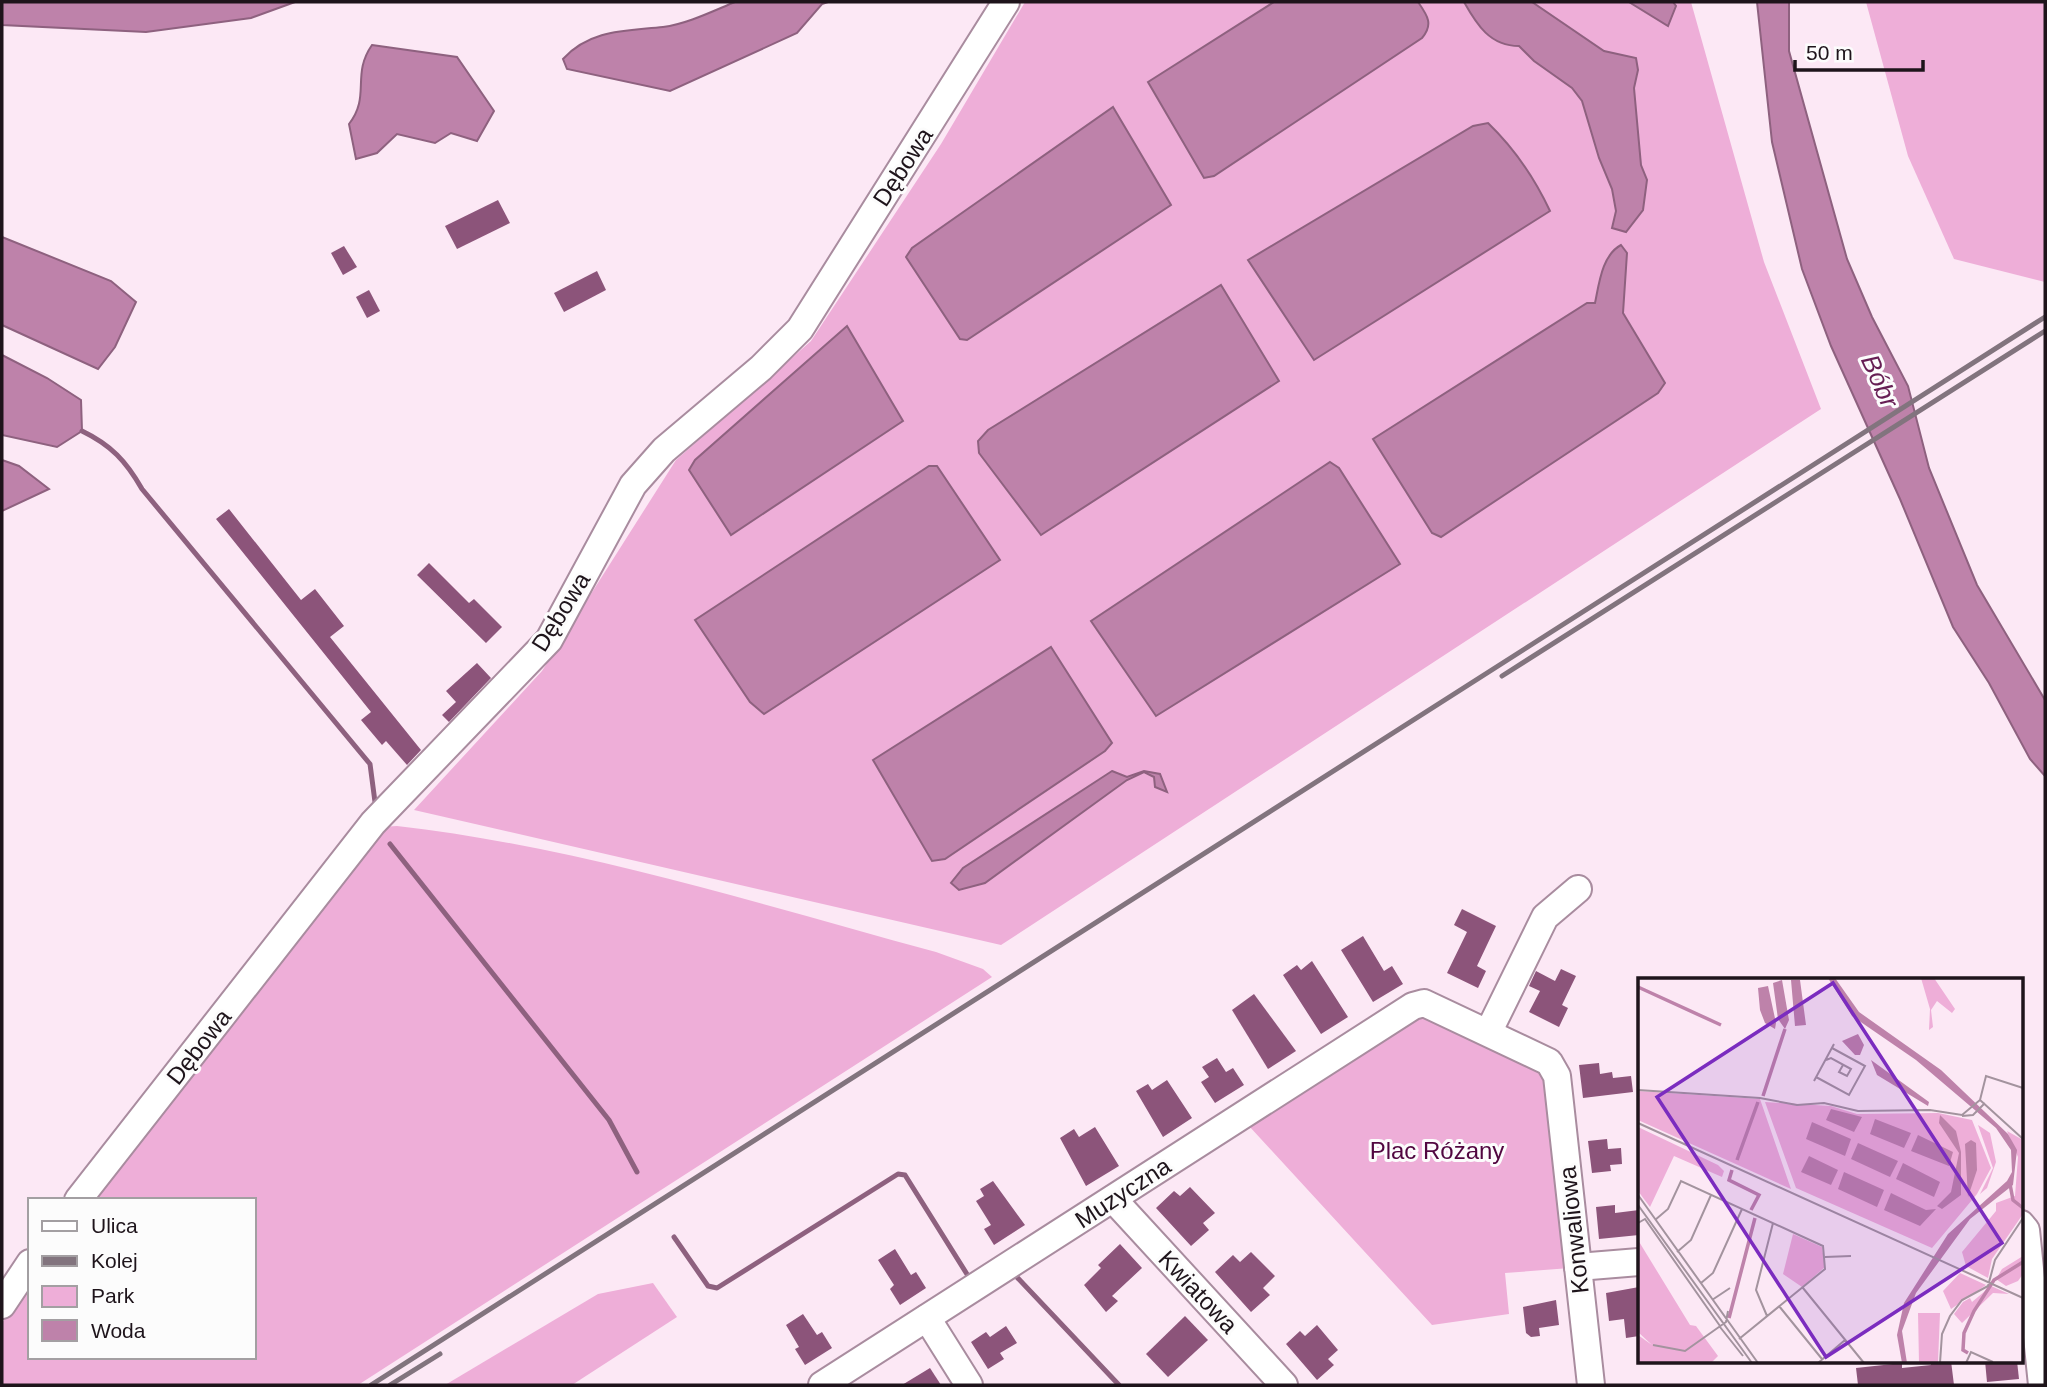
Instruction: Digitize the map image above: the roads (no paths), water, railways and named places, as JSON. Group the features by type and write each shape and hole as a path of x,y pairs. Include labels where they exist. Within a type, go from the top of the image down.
{"street":[{"name":"Dębowa","path":"80,1198 373,823 549,640 634,485 664,450 761,368 800,329 1006,2"},
{"path":"1489,1031 1545,917 1578,889"},
{"name":"Muzyczna","path":"822,1385 1413,1006 1424,1003 1489,1031"},
{"name":"Konwaliowa","path":"1489,1031 1549,1062 1558,1076 1591,1385"},
{"name":"Kwiatowa","path":"1113,1199 1284,1385"},
{"path":"2022,1225 2026,1230 2042,1385"},
{"path":"1578,1267 1638,1262"},
{"path":"2,1305 28,1267"},
{"path":"927,1318 969,1385"}],"water":[{"path":"2,2 295,2 251,18 146,32 2,25"},
{"path":"735,2 828,2 822,4 797,33 670,91 567,69 563,59 574,49 597,37 672,25"},
{"path":"1274,2 1418,2 1426,15 1428,28 1422,38 1214,176 1204,178 1148,82"},
{"path":"1464,2 1532,2 1604,51 1636,58 1638,70 1634,88 1641,165 1647,180 1643,210 1626,232 1612,228 1616,211 1612,189 1599,158 1582,101 1572,88 1534,61 1519,46 1500,42 1485,33"},
{"path":"1629,2 1673,2 1676,6 1668,26"},
{"name":"Bóbr","path":"1757,2 1789,2 1789,51 1847,259 1872,317 1908,386 1929,468 1977,585 2045,700 2045,776 2030,759 1989,683 1953,627 1900,499 1831,346 1802,269 1772,142"},
{"path":"372,45 457,57 494,111 477,141 451,133 435,143 397,134 377,153 356,159 349,124 359,104 363,66"},
{"path":"1113,107 1171,205 967,340 960,339 906,257 912,248"},
{"path":"1488,123 1523,164 1550,211 1314,360 1248,260 1473,126"},
{"path":"2,237 111,281 136,302 115,347 98,369 2,325"},
{"path":"1621,245 1627,253 1623,313 1665,383 1658,393 1441,537 1432,533 1373,439 1587,303 1595,303 1605,263"},
{"path":"1221,285 1279,381 1041,535 979,453 978,441 988,430"},
{"path":"847,326 903,421 731,535 689,470 695,460"},
{"path":"2,355 47,378 81,400 82,431 57,447 2,435"},
{"path":"2,460 19,466 49,489 2,511"},
{"path":"1330,462 1339,468 1400,564 1156,716 1091,621"},
{"path":"929,466 937,466 1000,560 764,714 750,702 695,620"},
{"path":"1051,647 1112,743 1105,751 945,859 932,861 873,760"},
{"path":"1112,771 1127,777 1144,771 1160,774 1167,792 1155,787 1154,777 1144,772 1127,780 985,883 959,890 951,883 963,868"}],"waterway":[{"path":"82,431 110,448 124,462 142,489 370,764 375,802"},
{"path":"390,844 609,1120 637,1172"},
{"path":"674,1237 708,1286 717,1288 898,1174 905,1175 970,1279"},
{"path":"1013,1273 1119,1385"}],"railway":[{"path":"371,1385 2045,317"},
{"path":"1502,676 2045,331"},
{"path":"390,1385 440,1354"}],"park label":[{"name":"Plac Różany","path":"1437,1151"}]}
